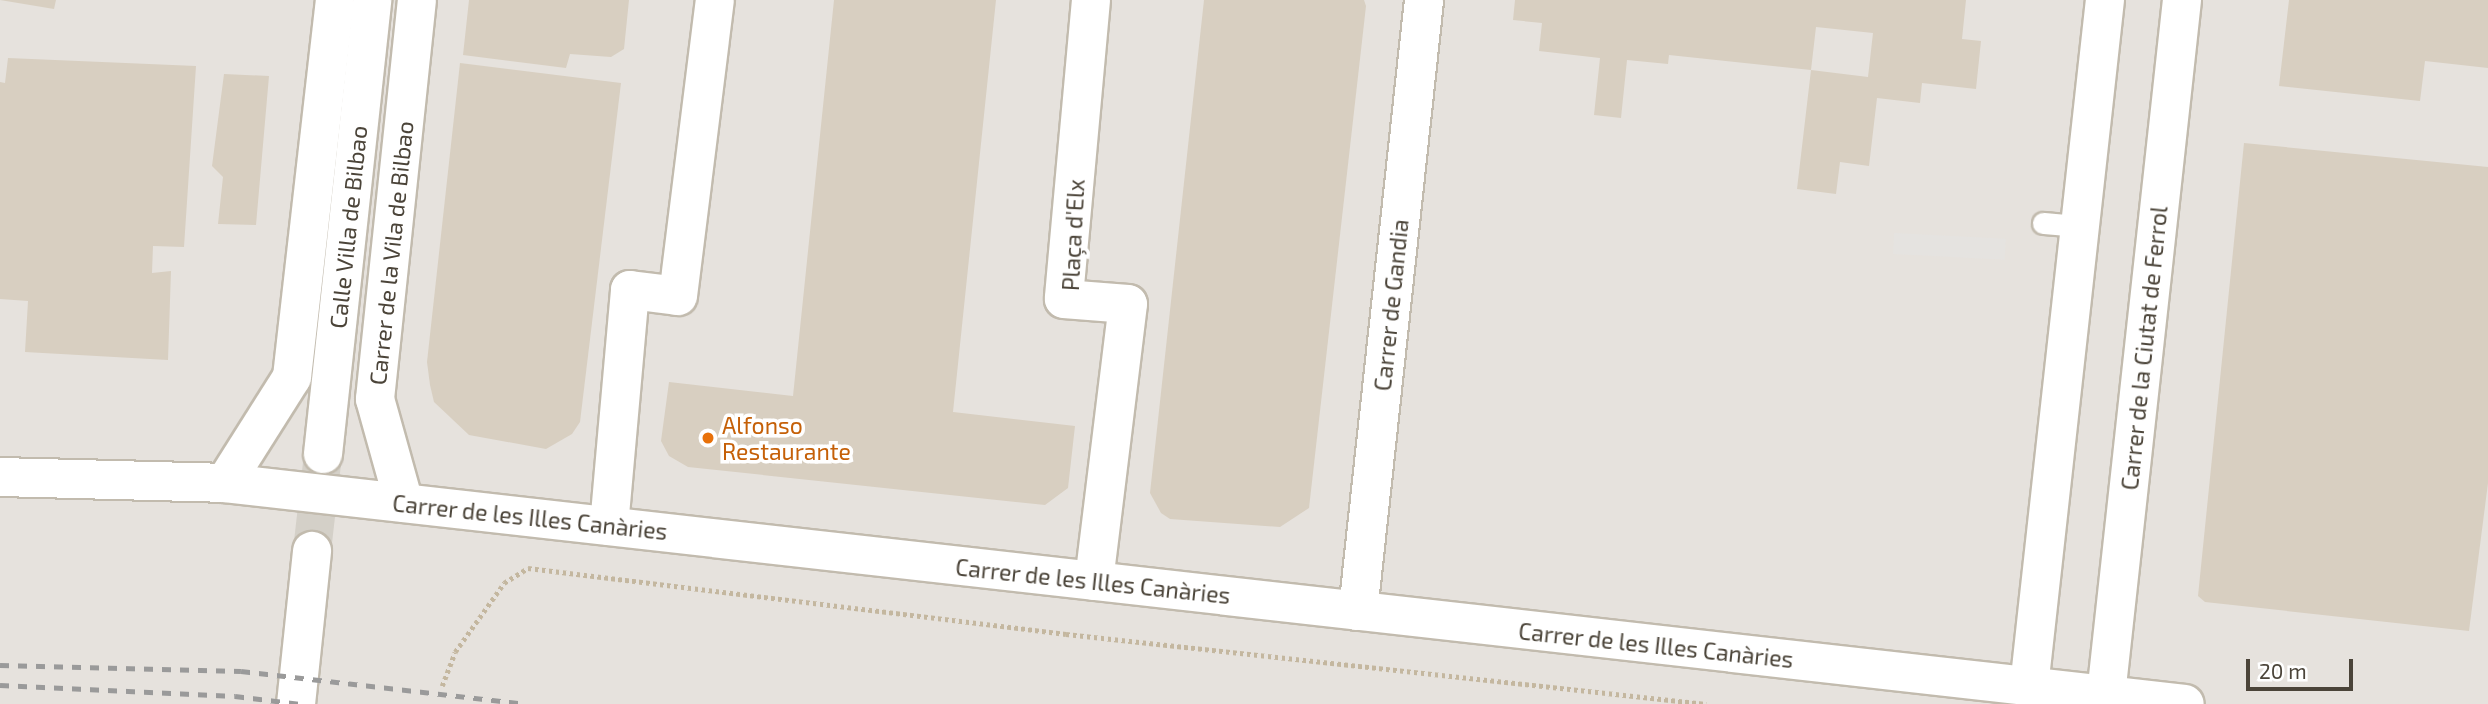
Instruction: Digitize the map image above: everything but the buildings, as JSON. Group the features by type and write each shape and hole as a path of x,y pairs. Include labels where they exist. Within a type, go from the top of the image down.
{"street":[{"path":"225,483 292,377 335,0"},
{"name":"Calle Villa de Bilbao","path":"323,454 372,0"},
{"name":"Carrer de la Vila de Bilbao","path":"404,503 375,399 417,0"},
{"path":"609,526 630,290 678,296 715,0"},
{"name":"Plaça d'Elx","path":"1091,0 1064,299 1128,304 1094,581"},
{"name":"Carrer de Gandia","path":"1358,611 1424,0"},
{"path":"2029,687 2062,224 2105,0"},
{"name":"Carrer de la Ciutat de Ferrol","path":"2106,695 2182,0"},
{"name":"Carrer de les Illes Canàries","path":"0,477 225,483 2185,704"},
{"path":"296,704 312,551"}],"path":[{"path":"442,686 455,652 504,583 528,568 1066,634 1706,704"}],"shaded area":[{"path":"0,0 2488,0 2488,704 0,704"},
{"path":"1894,233 2006,239 2005,260 1893,254"}],"tunnel":[{"path":"312,551 323,454"}],"railway":[{"path":"0,665 241,671 526,704"},
{"path":"0,685 235,696 301,704"}],"place":[{"name":"Alfonso Restaurante","path":"708,438"}]}
